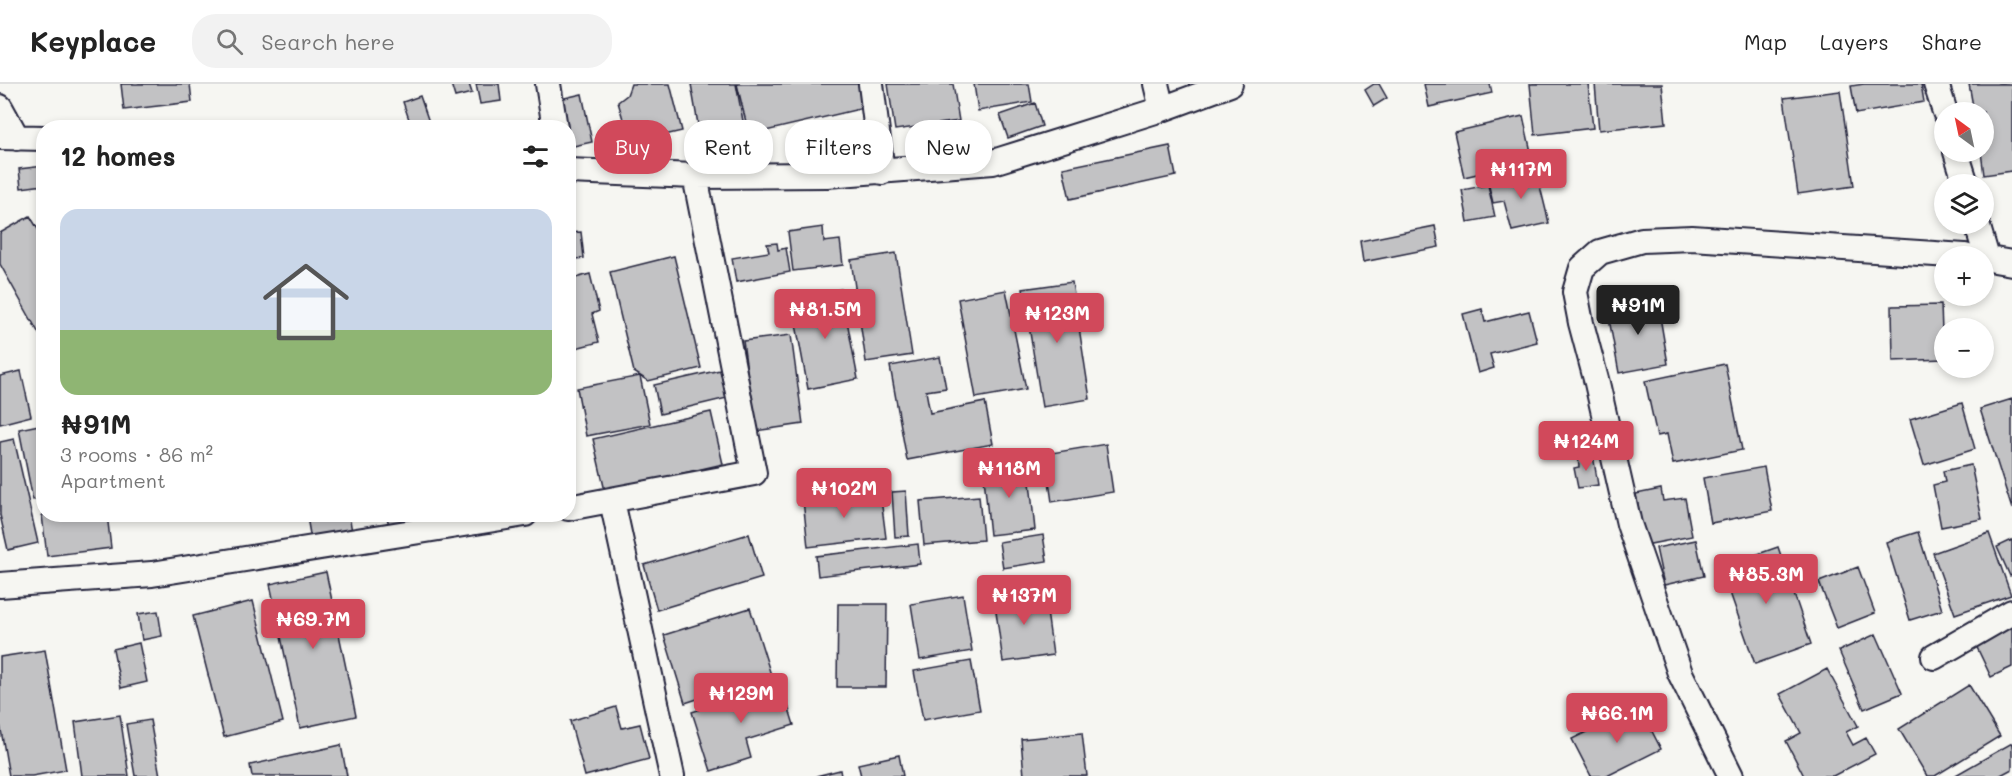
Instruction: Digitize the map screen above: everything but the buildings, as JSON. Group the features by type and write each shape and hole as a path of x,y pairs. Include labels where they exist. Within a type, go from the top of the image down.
{"street":[{"path":"548,84 554,120"},
{"path":"871,84 876,120"},
{"path":"1156,84 1162,109"},
{"path":"893,171 993,162 1162,109 1230,84"},
{"path":"1936,84 1942,102"},
{"path":"0,107 9,137 36,138"},
{"path":"576,171 695,176 788,174"},
{"path":"576,506 754,473 695,176"},
{"path":"1731,776 1680,673 1629,524 1575,292 1582,268 1600,252 1642,240 1692,238 1995,262 1982,234"},
{"path":"612,501 672,776"},
{"path":"0,585 152,574 475,522"},
{"path":"1934,657 2012,612"}]}
